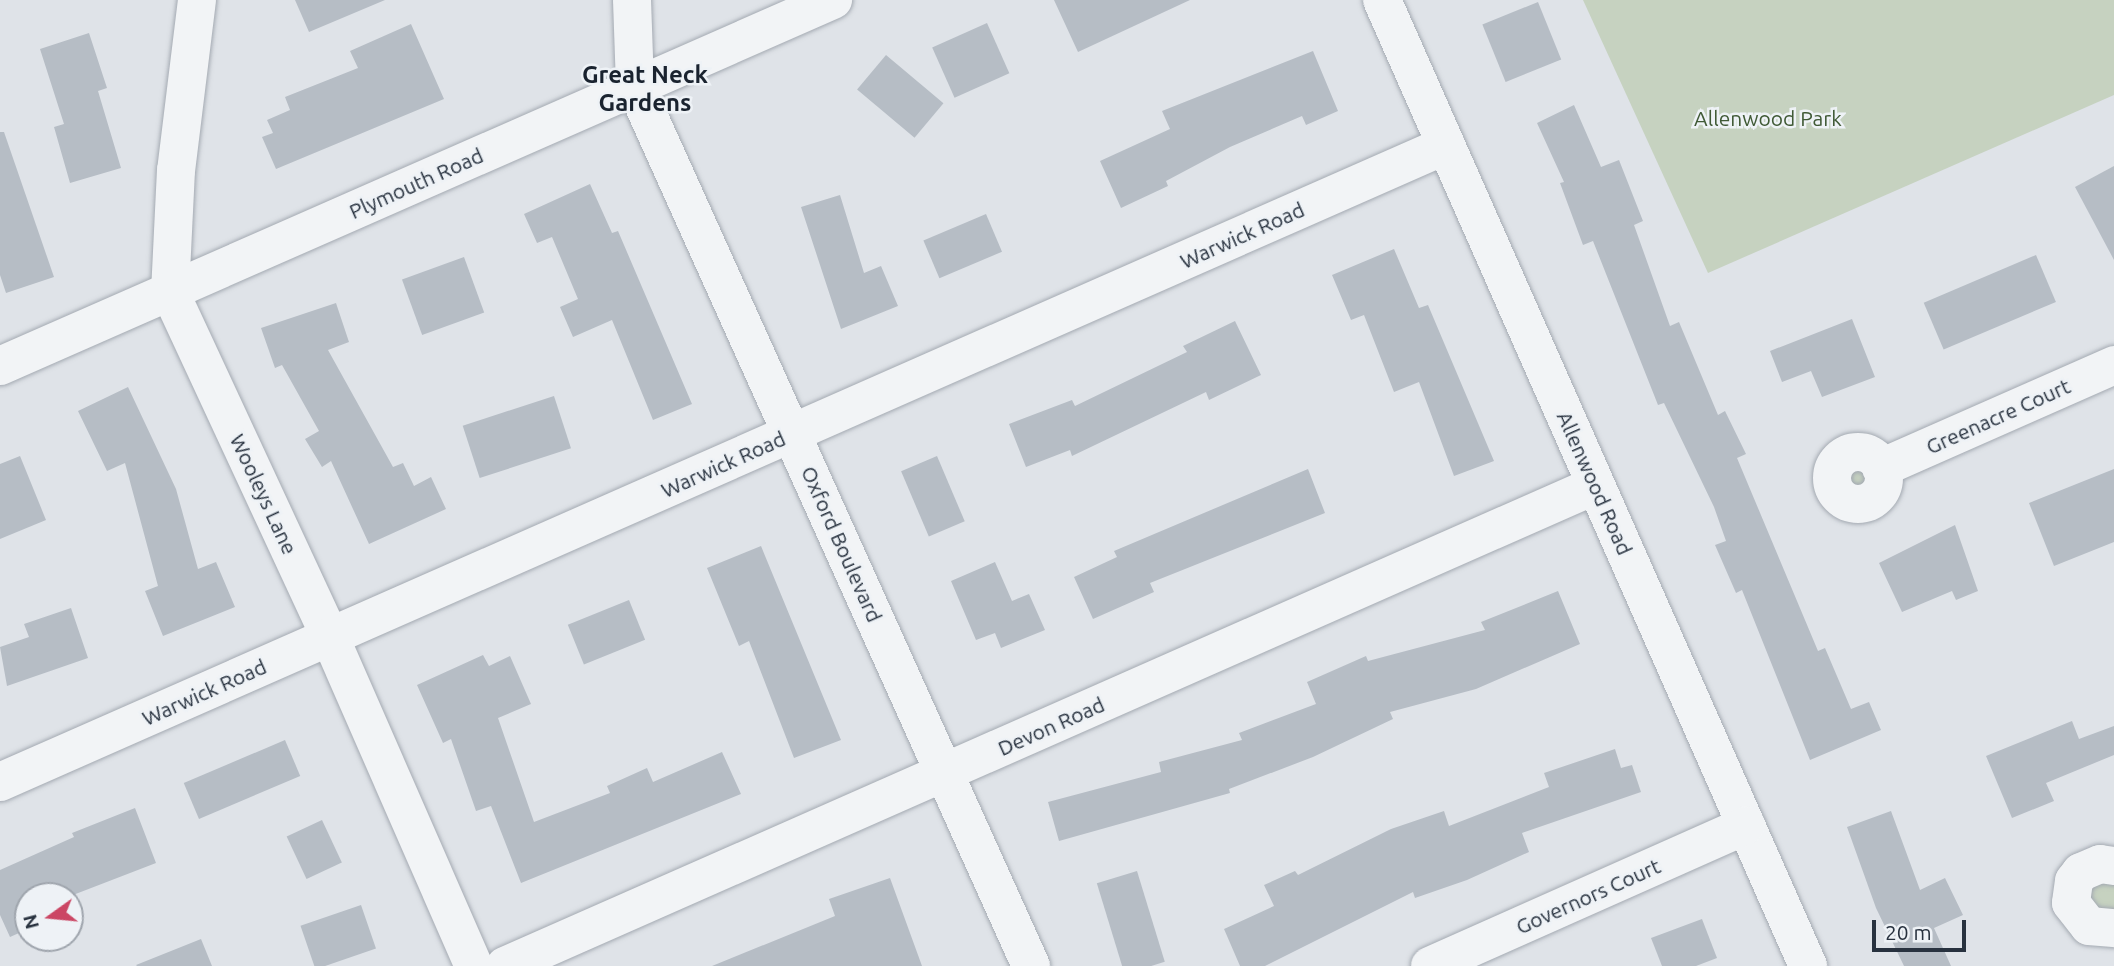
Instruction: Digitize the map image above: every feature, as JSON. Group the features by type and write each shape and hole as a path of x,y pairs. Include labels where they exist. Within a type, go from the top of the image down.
{"street":[{"name":"Wooleys Lane","path":"197,0 176,170 170,292 330,637 474,966"},
{"name":"Oxford Boulevard","path":"632,0 635,86 1031,966"},
{"name":"Plymouth Road","path":"0,366 833,0"},
{"name":"Allenwood Road","path":"1382,0 1808,966"},
{"name":"Warwick Road","path":"0,782 1446,145"},
{"name":"Greenacre Court","path":"1881,468 2114,365"},
{"name":"Devon Road","path":"505,966 1596,485"},
{"name":"Governors Court","path":"1430,966 1746,825"},
{"path":"2114,866 2100,864 2081,872 2074,881 2071,903 2089,926 2114,928"}],"green space":[{"name":"Allenwood Park","path":"1583,0 2114,0 2114,95 1708,273"},
{"path":"1856,454 1874,461 1881,479 1874,497 1856,504 1838,497 1831,479 1838,461"},
{"path":"2114,866 2114,928 2071,892"}],"building":[{"path":"295,0 385,0 309,32"},
{"path":"1054,0 1190,0 1078,52"},
{"path":"1538,2 1561,59 1506,82 1482,24"},
{"path":"987,23 1009,73 955,98 932,47"},
{"path":"411,24 444,99 276,169 262,137 273,133 267,120 290,110 285,97 358,68 350,51"},
{"path":"89,33 107,88 98,91 121,168 70,183 54,127 64,124 40,49"},
{"path":"1313,51 1338,111 1306,125 1302,116 1230,147 1166,181 1168,186 1121,208 1100,161 1170,129 1162,111"},
{"path":"886,55 943,103 915,138 857,89"},
{"path":"1574,105 1601,167 1619,160 1643,221 1634,225 1670,326 1679,322 1718,415 1725,411 1746,454 1737,458 1818,651 1825,648 1851,709 1869,702 1881,730 1810,760 1742,590 1736,593 1715,545 1726,541 1714,507 1664,403 1658,405 1593,241 1583,245 1560,183 1564,182 1537,123"},
{"path":"0,132 4,132 54,277 6,293 0,275"},
{"path":"2114,166 2114,260 2075,187"},
{"path":"590,184 612,233 618,231 692,404 653,420 612,320 573,337 560,307 578,299 552,237 537,243 524,214"},
{"path":"840,195 864,273 881,266 898,306 841,329 801,207"},
{"path":"986,214 1002,252 939,278 923,241"},
{"path":"1394,249 1419,308 1428,305 1494,461 1454,476 1419,382 1394,392 1364,315 1351,320 1332,275"},
{"path":"2036,255 2056,302 1944,350 1924,303"},
{"path":"464,257 484,312 422,335 402,280"},
{"path":"336,303 349,342 328,350 393,467 403,463 414,486 431,477 446,509 369,544 331,461 322,467 305,439 319,431 282,365 275,368 261,328"},
{"path":"1852,319 1875,377 1822,397 1811,371 1782,382 1770,351"},
{"path":"1235,321 1261,375 1209,400 1206,392 1072,456 1070,450 1026,467 1009,424 1072,400 1075,406 1187,352 1183,346"},
{"path":"128,387 176,489 198,569 216,562 235,607 163,636 145,591 158,586 125,463 107,471 78,411"},
{"path":"554,396 571,448 480,478 463,426"},
{"path":"20,456 46,520 0,539 0,464"},
{"path":"937,456 965,521 929,537 901,471"},
{"path":"1308,469 1325,513 1150,583 1154,592 1093,619 1074,577 1117,557 1114,551"},
{"path":"2114,469 2114,542 2054,566 2029,503"},
{"path":"1955,525 1978,591 1956,600 1952,591 1902,612 1879,563"},
{"path":"761,546 841,740 794,758 749,641 739,646 707,568"},
{"path":"995,562 1012,601 1029,594 1045,630 1001,648 995,633 976,640 951,581"},
{"path":"1558,591 1580,644 1476,689 1390,712 1393,719 1313,757 1229,789 1230,793 1059,841 1048,802 1161,772 1159,762 1242,740 1239,733 1316,704 1307,682 1366,656 1368,661 1485,630 1481,622"},
{"path":"629,600 645,640 584,665 568,625"},
{"path":"71,608 88,658 7,686 0,647 29,637 24,624"},
{"path":"483,655 489,666 510,656 531,704 498,718 534,822 610,793 607,786 647,768 653,782 722,752 741,794 521,883 491,806 476,811 451,739 443,743 417,685"},
{"path":"2072,721 2079,739 2114,726 2114,755 2046,783 2054,801 2012,818 1986,756"},
{"path":"285,740 300,776 199,819 184,783"},
{"path":"1615,749 1621,768 1632,765 1641,792 1522,833 1529,852 1467,880 1415,898 1413,892 1265,966 1240,966 1224,929 1274,906 1264,885 1295,871 1298,875 1391,829 1444,811 1449,826 1549,787 1544,773"},
{"path":"135,808 156,863 84,891 84,882 14,882 14,935 10,937 0,915 0,870 74,837 72,833"},
{"path":"1891,811 1920,890 1945,878 1963,915 1934,928 1951,966 1904,966 1876,908 1847,827"},
{"path":"322,820 342,863 307,879 287,836"},
{"path":"1137,871 1165,962 1151,966 1122,966 1097,883"},
{"path":"890,878 922,966 712,966 835,916 829,899"},
{"path":"361,905 376,948 325,966 314,966 300,926"},
{"path":"1702,919 1717,958 1696,966 1662,966 1651,938"},
{"path":"201,939 212,966 136,965"}],"district":[{"name":"Great Neck Gardens","path":"645,89"}]}
